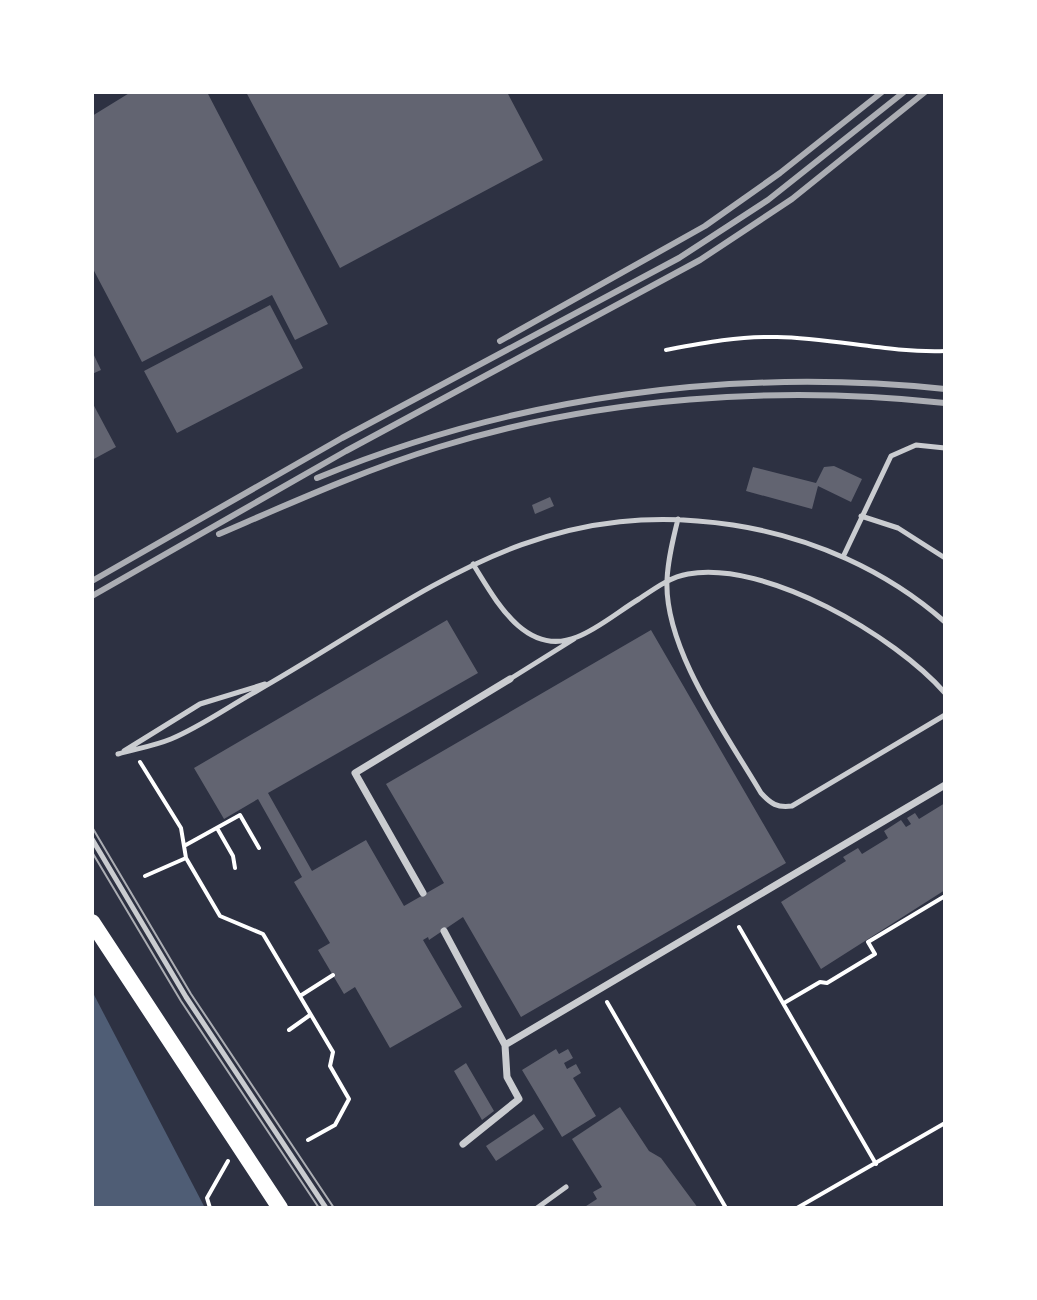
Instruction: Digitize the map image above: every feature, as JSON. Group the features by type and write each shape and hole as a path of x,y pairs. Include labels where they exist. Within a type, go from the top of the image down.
{"main road":[{"path":"92,922 280,1208"}],"street":[{"path":"423,893 355,773 510,679"},
{"path":"505,1045 945,785"},
{"path":"444,931 505,1045 507,1077 519,1099 463,1144"}],"lane":[{"path":"843,557 891,456 916,445 945,448"},
{"path":"861,516 898,528 945,558"},
{"path":"118,754 171,739 473,564 508,547 586,525 643,518 678,519 763,530 843,557 895,586 945,622"},
{"path":"678,519 666,582 671,620 689,666 761,793 771,804 780,808 792,806 945,715"},
{"path":"473,564 506,617 529,634 550,640 576,638"},
{"path":"510,679 666,582 685,574 709,572 755,581 815,601 875,632 945,693"},
{"path":"118,754 200,704 234,691 270,683"},
{"path":"92,839 186,997 326,1208"},
{"path":"537,1208 566,1187"}],"path":[{"path":"666,350 727,338 776,337 910,351 945,351"},
{"path":"118,754 142,763 181,828 186,858 220,916 263,934 333,1052 330,1066 349,1099 335,1125 308,1140"},
{"path":"184,846 240,815 259,848"},
{"path":"217,828 233,856 235,868"},
{"path":"145,876 186,858"},
{"path":"784,1003 820,982 827,983 875,954 868,942 945,896"},
{"path":"739,927 876,1164"},
{"path":"300,996 333,975"},
{"path":"599,989 726,1208"},
{"path":"289,1030 311,1015"},
{"path":"797,1208 945,1123"},
{"path":"210,1208 207,1198 237,1145"}],"water":[{"path":"92,991 205,1208 92,1208"}],"building":[{"path":"131,92 207,92 328,324 295,340 272,295 142,362 92,267 92,116"},
{"path":"246,92 507,92 543,160 340,268"},
{"path":"270,305 303,368 177,433 144,371"},
{"path":"92,351 101,370 92,374"},
{"path":"92,402 116,447 92,460"},
{"path":"834,466 862,479 851,502 818,486 812,509 746,491 753,467 816,483 824,467"},
{"path":"550,497 554,506 535,514 532,505"},
{"path":"447,620 478,673 268,793 312,871 366,840 404,906 444,883 386,784 651,630 786,863 521,1017 463,917 429,940 428,937 423,940 462,1007 390,1048 355,987 344,994 318,950 330,943 294,882 302,877 258,799 224,819 194,768"},
{"path":"945,803 945,890 821,969 781,902 846,861 843,857 858,848 862,854 888,838 884,831 901,820 906,827 911,824 907,818 915,813 919,819"},
{"path":"556,1049 559,1054 568,1049 573,1058 564,1063 567,1069 576,1064 581,1073 573,1078 596,1116 562,1137 522,1070"},
{"path":"466,1063 494,1111 482,1120 454,1071"},
{"path":"620,1107 649,1151 661,1158 698,1208 583,1208 597,1199 593,1192 602,1187 572,1139"},
{"path":"534,1114 544,1129 496,1161 486,1146"}],"tram line":[{"path":"92,827 191,994 334,1208"},
{"path":"92,852 181,1001 319,1208"}],"railway":[{"path":"500,341 705,226 780,173 882,92"},
{"path":"92,581 342,438 679,258 768,200 904,92"},
{"path":"92,596 346,451 700,260 792,199 925,92"},
{"path":"317,478 469,426 625,394 785,382 865,383 945,389"},
{"path":"219,534 411,456 562,416 626,406 754,396 818,395 945,403"}]}
